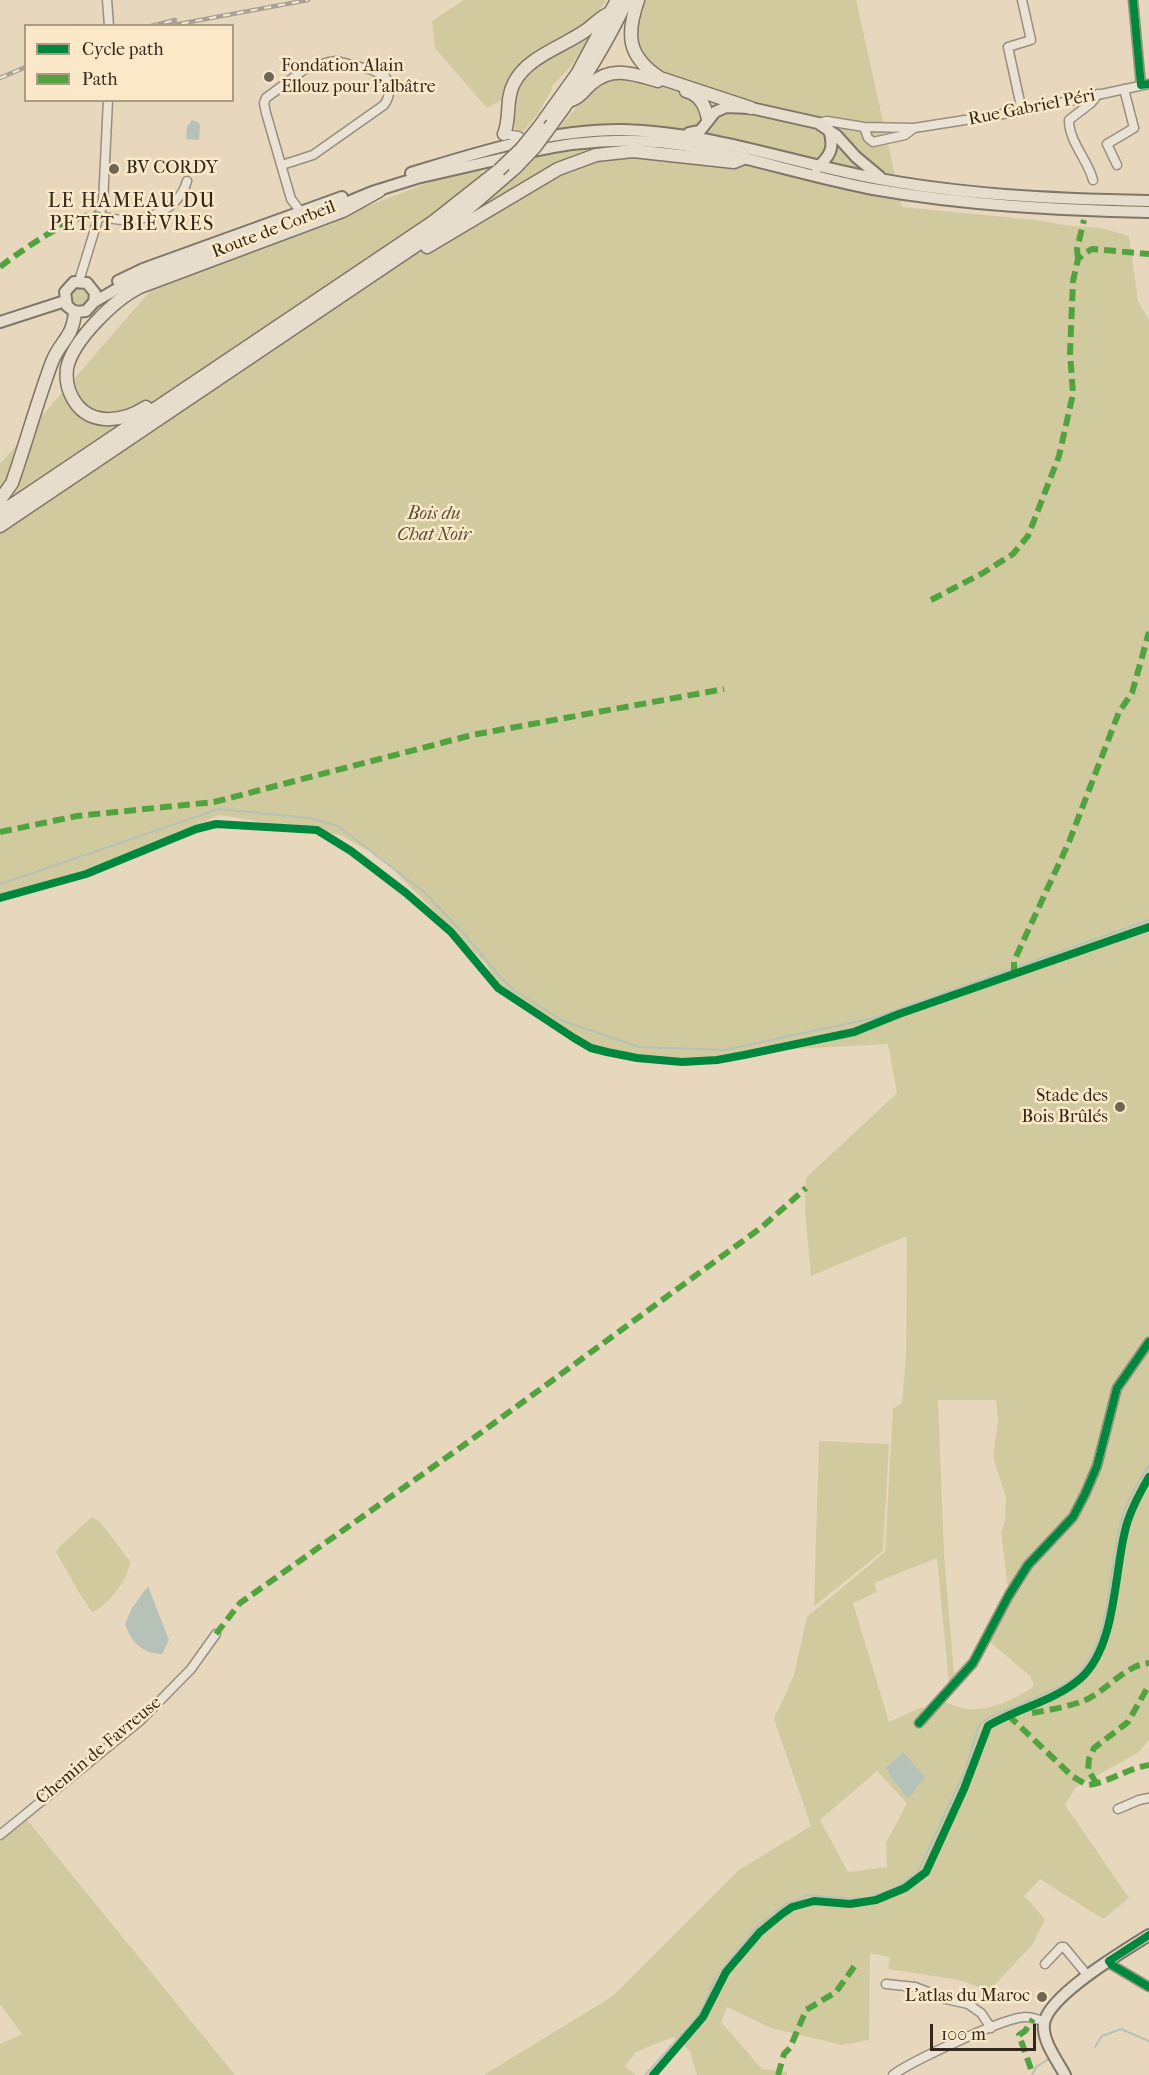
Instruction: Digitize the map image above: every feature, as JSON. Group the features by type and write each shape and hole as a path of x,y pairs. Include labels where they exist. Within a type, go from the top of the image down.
{"highway":[{"path":"0,526 470,207 535,147 545,126 578,74 617,0"},
{"path":"0,513 432,222 499,170 569,101 601,52 627,0"},
{"path":"638,0 630,25 632,45 642,63 649,70 660,78 751,108"},
{"path":"504,134 508,124 511,91 519,75 536,61 587,30 602,16 612,12"},
{"path":"569,101 578,99 600,77 612,72 625,72 693,93 704,106 708,118"},
{"path":"387,263 403,260 512,195 579,160 596,155 633,151 734,162 744,158"},
{"path":"159,407 149,405 137,413 119,419 97,419 81,409 71,396 67,368 85,336 110,307 140,287 343,211 379,191"},
{"path":"0,500 12,483 53,360 70,335 75,312"}],"main road":[{"path":"684,135 700,131 706,125 708,118 726,107 751,108 818,123 829,130 864,165 883,179"},
{"name":"Route de Corbeil","path":"75,312 86,311 94,302 138,279 287,222 301,212 396,178 525,140 593,132 624,130 684,135 883,179 960,191 1023,197 1149,201"},
{"path":"810,174 831,153 833,145 829,130"},
{"path":"478,153 504,134"},
{"name":"Route de Corbeil","path":"93,288 105,288 143,269 287,222 321,214 355,198 417,178 542,149 599,142 628,141 678,145 872,188 973,204 1057,210 1149,212"},
{"path":"75,312 67,306 65,301 67,288 79,281 93,288 94,302"},
{"path":"0,322 65,301"},
{"path":"1065,2075 1046,2039 1044,2021 1050,2009 1059,1999 1109,1960 1149,1935"}],"street":[{"path":"107,0 109,24"},
{"path":"1022,0 1031,40 1008,47 1022,111"},
{"path":"1133,0 1145,85"},
{"path":"282,165 313,155 384,105 389,94 385,76 337,61 329,62 305,69 268,95 264,103 291,199 301,212"},
{"name":"Rue Gabriel Péri","path":"914,128 905,135 873,142 868,138 864,127 914,128 1022,111 1145,85"},
{"path":"1117,165 1107,144 1134,128 1124,89"},
{"path":"1094,180 1087,161 1072,135 1069,120 1091,103 1098,94"},
{"path":"79,281 103,202 108,102"},
{"path":"818,123 827,121 864,127"},
{"path":"504,134 518,136 525,140"},
{"path":"100,215 122,220 153,215 163,211 179,199 187,181"},
{"path":"287,222 291,199"},
{"path":"919,1723 973,1663 1009,1595 1028,1565 1073,1516 1097,1466 1117,1389 1149,1342"},
{"name":"Chemin de Favreuse","path":"0,1835 141,1720 191,1669 216,1634"},
{"path":"1118,1809 1149,1798"},
{"path":"1046,1964 1061,1947 1064,1947 1088,1976"},
{"path":"1109,1960 1112,1965 1149,1987"},
{"path":"886,1984 915,1987 946,1999 968,2004 981,2013 991,2028"},
{"path":"893,2075 926,2055 999,2024 1025,2017 1044,2021"}],"green space":[{"path":"464,0 607,0 594,17 521,63 502,100 487,108 435,48 432,21"},
{"name":"Bois du Chat Noir","path":"642,0 856,0 902,207 1101,228 1129,236 1138,301 1149,320 1149,1740 1139,1752 1076,1787 1065,1805 1129,1898 1103,1919 1040,1879 1024,1896 1045,1919 1032,1945 989,1991 960,1980 888,1969 890,1957 870,1953 869,2040 842,2045 771,2028 727,2007 721,2022 762,2069 787,2072 787,2075 697,2075 690,2051 673,2037 636,2052 625,2067 636,2075 484,2075 613,1996 739,1870 811,1826 774,1719 794,1675 807,1617 885,1552 893,1409 902,1403 906,1357 907,1236 811,1276 805,1211 806,1178 897,1093 888,1044 773,1050 733,1058 683,1063 637,1058 587,1046 500,989 486,964 382,858 340,835 219,815 129,855 0,899 0,464 153,288 475,165 483,175 538,155 601,80 630,75 643,61 633,26","holes":["938,1400 996,1400 998,1421 993,1457 1006,1497 1005,1520 1001,1533 1008,1587 979,1648 954,1674 944,1554","937,1558 949,1683 926,1711 922,1707 889,1722 853,1603 877,1592 874,1583","990,1642 1030,1676 1034,1686 1011,1700 985,1708 967,1709 944,1702 978,1662","877,1771 907,1803 886,1843 887,1867 848,1872 820,1820"]},
{"path":"592,35 568,69 551,86 552,89 537,115 520,135 514,127 513,113 516,93 523,81 542,63"},
{"path":"80,287 87,290 90,297 87,304 80,307 73,304 70,297 73,290"},
{"path":"819,1441 889,1444 883,1551 814,1606"},
{"path":"92,1517 100,1522 130,1561 127,1574 117,1590 111,1598 92,1612 56,1552"},
{"path":"27,1820 235,2075 0,2075 0,2044 22,2034 0,2004 0,1841"}],"shaded area":[{"path":"192,120 198,122 200,126 199,140 186,139 187,127"},
{"path":"148,1586 169,1640 162,1654 149,1652 139,1646 125,1624 132,1608"},
{"path":"903,1752 925,1777 910,1797 907,1797 886,1768"}],"waterway":[{"path":"0,884 219,809 309,818 338,826 424,892 466,936 502,979 514,990 563,1021 639,1047 724,1050 874,1018 1149,920"},
{"path":"645,2075 694,2021 716,1977 740,1947 757,1927 784,1905 808,1895 851,1899 868,1898 898,1887 918,1872 965,1771 981,1723 1065,1683 1086,1664 1103,1626 1117,1537 1124,1511 1149,1465"},
{"path":"1095,2047 1102,2036 1121,2029 1149,2041"},
{"path":"1032,2075 1036,2067 1050,2058"}],"railway":[{"path":"179,24 308,0"},
{"path":"159,24 175,20"},
{"path":"0,78 24,68"}],"marked path":[{"path":"0,267 64,225 79,218 100,215"},
{"path":"1078,259 1077,249 1084,220"},
{"path":"931,600 983,573 1013,554 1028,536 1059,456 1073,394 1070,353 1073,281 1078,259 1092,249 1149,254"},
{"path":"1014,974 1014,961 1069,842 1119,712 1132,693 1149,632"},
{"path":"0,832 77,816 214,802 472,735 724,689"},
{"path":"216,1634 240,1603 464,1445 762,1227 806,1188"},
{"path":"1032,1713 1083,1701 1132,1668 1149,1663"},
{"path":"1097,1784 1088,1770 1089,1759 1094,1748 1128,1722 1149,1685"},
{"path":"1008,1715 1072,1776 1087,1785 1149,1765"},
{"path":"778,2075 784,2054 790,2048 806,2010 836,1992 856,1964"},
{"path":"1031,2069 1019,2035 1025,2031 1033,2019"}],"cycle path":[{"path":"1133,0 1141,85 1149,84"},
{"path":"0,898 86,874 196,829 216,824 317,830 351,851 406,893 451,932 498,988 574,1038 591,1048 607,1052 637,1058 682,1062 717,1060 854,1032 899,1014 1149,927"},
{"path":"919,1723 973,1663 1009,1595 1028,1565 1073,1517 1097,1466 1117,1388 1149,1342"},
{"path":"653,2075 703,2017 726,1972 760,1932 782,1914 792,1907 814,1901 850,1904 876,1900 905,1888 926,1872 964,1789 988,1726 1060,1693 1081,1678 1092,1664 1101,1648 1107,1629 1127,1524 1149,1477"},
{"path":"1149,1935 1109,1961 1149,1987"}],"place":[{"name":"Fondation Alain Ellouz pour l’albâtre","path":"269,77"},
{"name":"BV CORDY","path":"114,169"},
{"name":"Stade des Bois Brûlés","path":"1120,1107"},
{"name":"L'atlas du Maroc","path":"1042,1997"}],"district":[{"name":"LE HAMEAU DU PETIT BIÈVRES","path":"132,214"}]}
